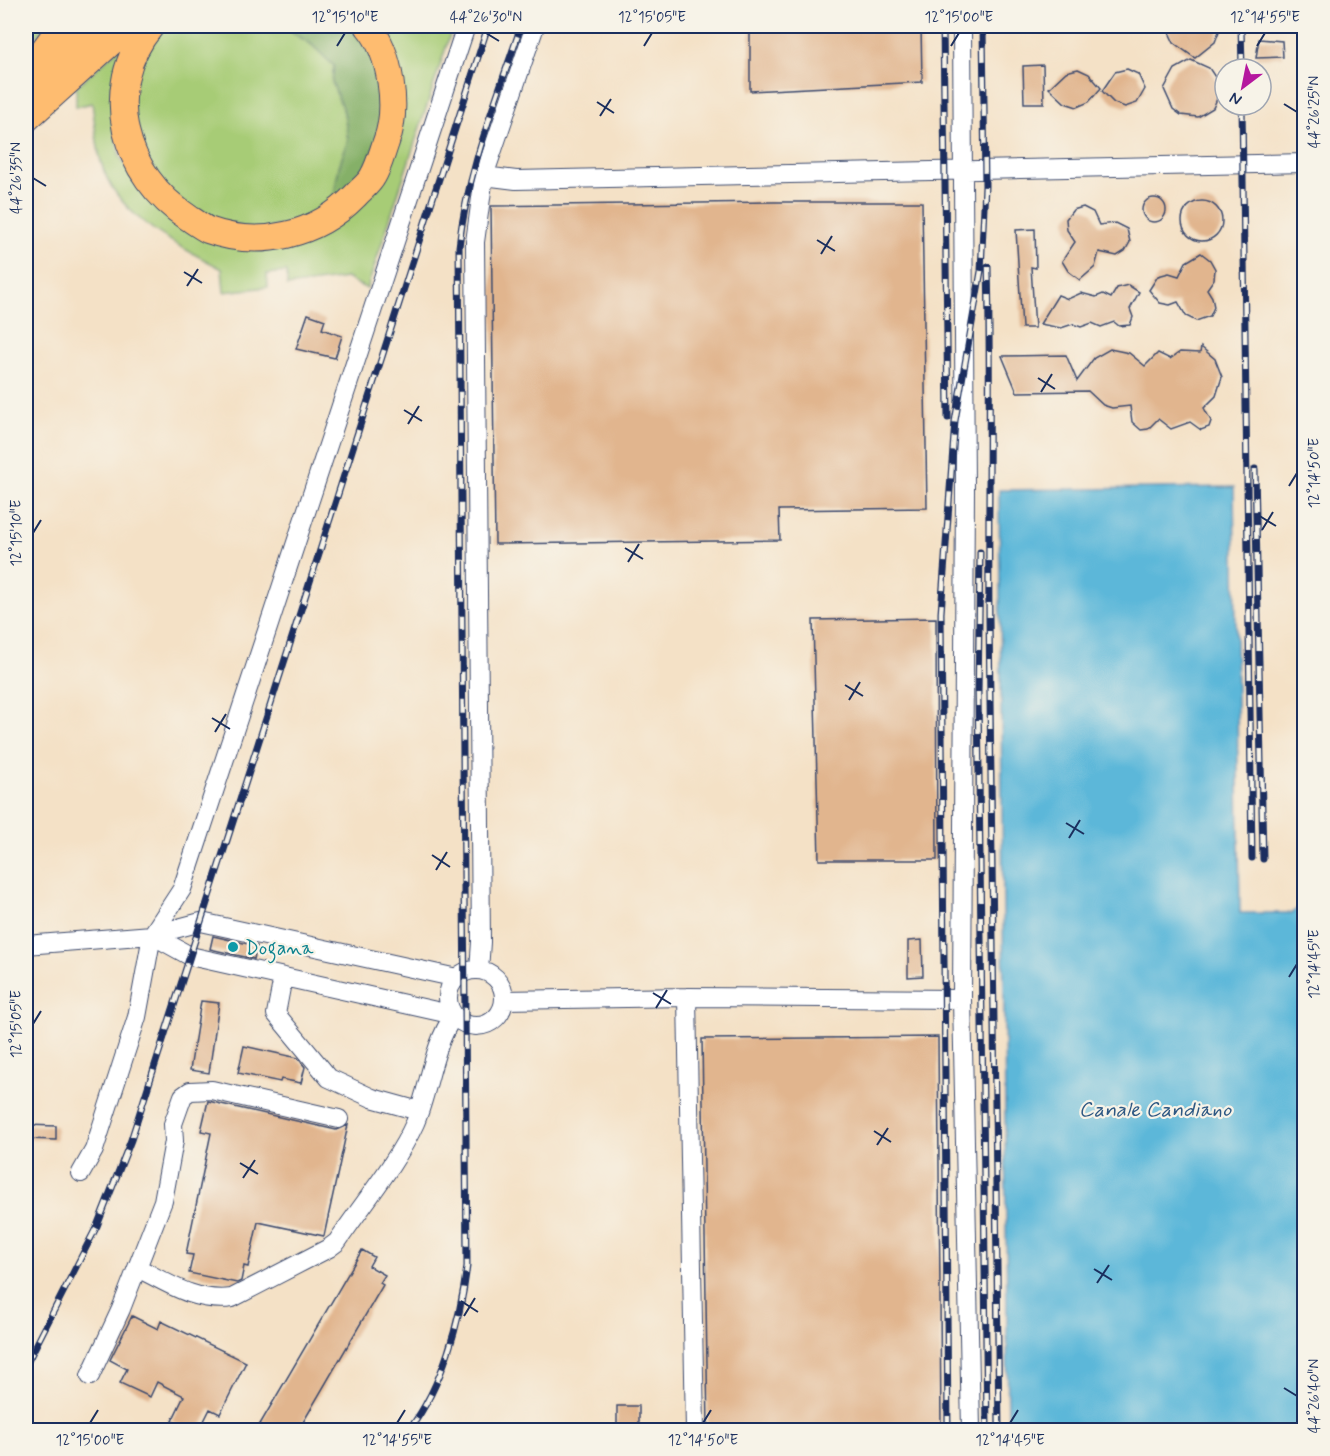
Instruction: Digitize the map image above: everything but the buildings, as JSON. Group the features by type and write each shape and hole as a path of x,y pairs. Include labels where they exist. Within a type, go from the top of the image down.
{"highway":[{"path":"26,72 45,51 60,26"},
{"path":"26,84 92,26"},
{"path":"26,119 129,26"},
{"path":"151,26 125,76 122,122 136,163 168,205 208,230 255,239 300,233 337,215 372,178 389,134 392,80 375,35 368,26"}],"street":[{"path":"81,1173 94,1150 137,1017 152,935 182,889 466,26"},
{"path":"479,970 481,942 474,284 478,209 484,176 535,26"},
{"path":"962,26 965,489 962,999 971,1431"},
{"path":"484,176 516,180 1305,163"},
{"path":"26,945 152,935 201,922 457,978"},
{"path":"152,935 190,956 454,1015 465,1024 482,1025 497,1017 504,1000 503,992 494,977 479,970 465,972 457,978 449,992 448,1000 454,1015"},
{"path":"26,937 50,942"},
{"path":"283,978 276,1014 329,1078 372,1098 419,1111"},
{"path":"504,1000 687,997 962,999"},
{"path":"687,997 695,1431"},
{"path":"138,1268 189,1294 214,1300 232,1298 337,1242 409,1134 419,1111 442,1032 454,1015"},
{"path":"90,1376 138,1268 163,1201 174,1141 173,1124 183,1096 190,1091 212,1090 339,1119"}],"green space":[{"path":"26,26 45,26 26,49"},
{"path":"157,26 282,26 311,44 334,65 332,82 344,112 348,141 339,167 332,206 297,223 255,230 192,214 142,164 129,82"},
{"path":"282,26 352,26 374,60 380,79 381,118 370,157 357,179 332,206 339,167 348,140 344,112 332,82 334,66 311,44"},
{"path":"379,26 453,26 367,289 346,278 287,286 287,272 267,274 268,287 224,292 222,269 150,227 120,199 101,162 92,103 76,107 76,87 123,45 112,87 113,126 120,157 145,196 168,218 187,232 325,232"}],"water":[{"name":"Canale Candiano","path":"1234,487 1240,913 1292,913 1304,903 1304,1430 1008,1430 999,490"}],"railway":[{"path":"26,1365 97,1226 131,1140 488,26"},
{"path":"409,1430 431,1393 448,1352 460,1309 467,1266 459,247 476,163 521,26"},
{"path":"943,26 948,418"},
{"path":"948,1430 941,613 955,421 981,271 985,186 983,26"},
{"path":"1241,26 1242,57"},
{"path":"1242,117 1252,858"},
{"path":"988,267 989,617 999,1430"},
{"path":"1255,469 1263,859"},
{"path":"980,552 978,694 987,1430"}],"place":[{"name":"Dogana","path":"233,947"}]}
